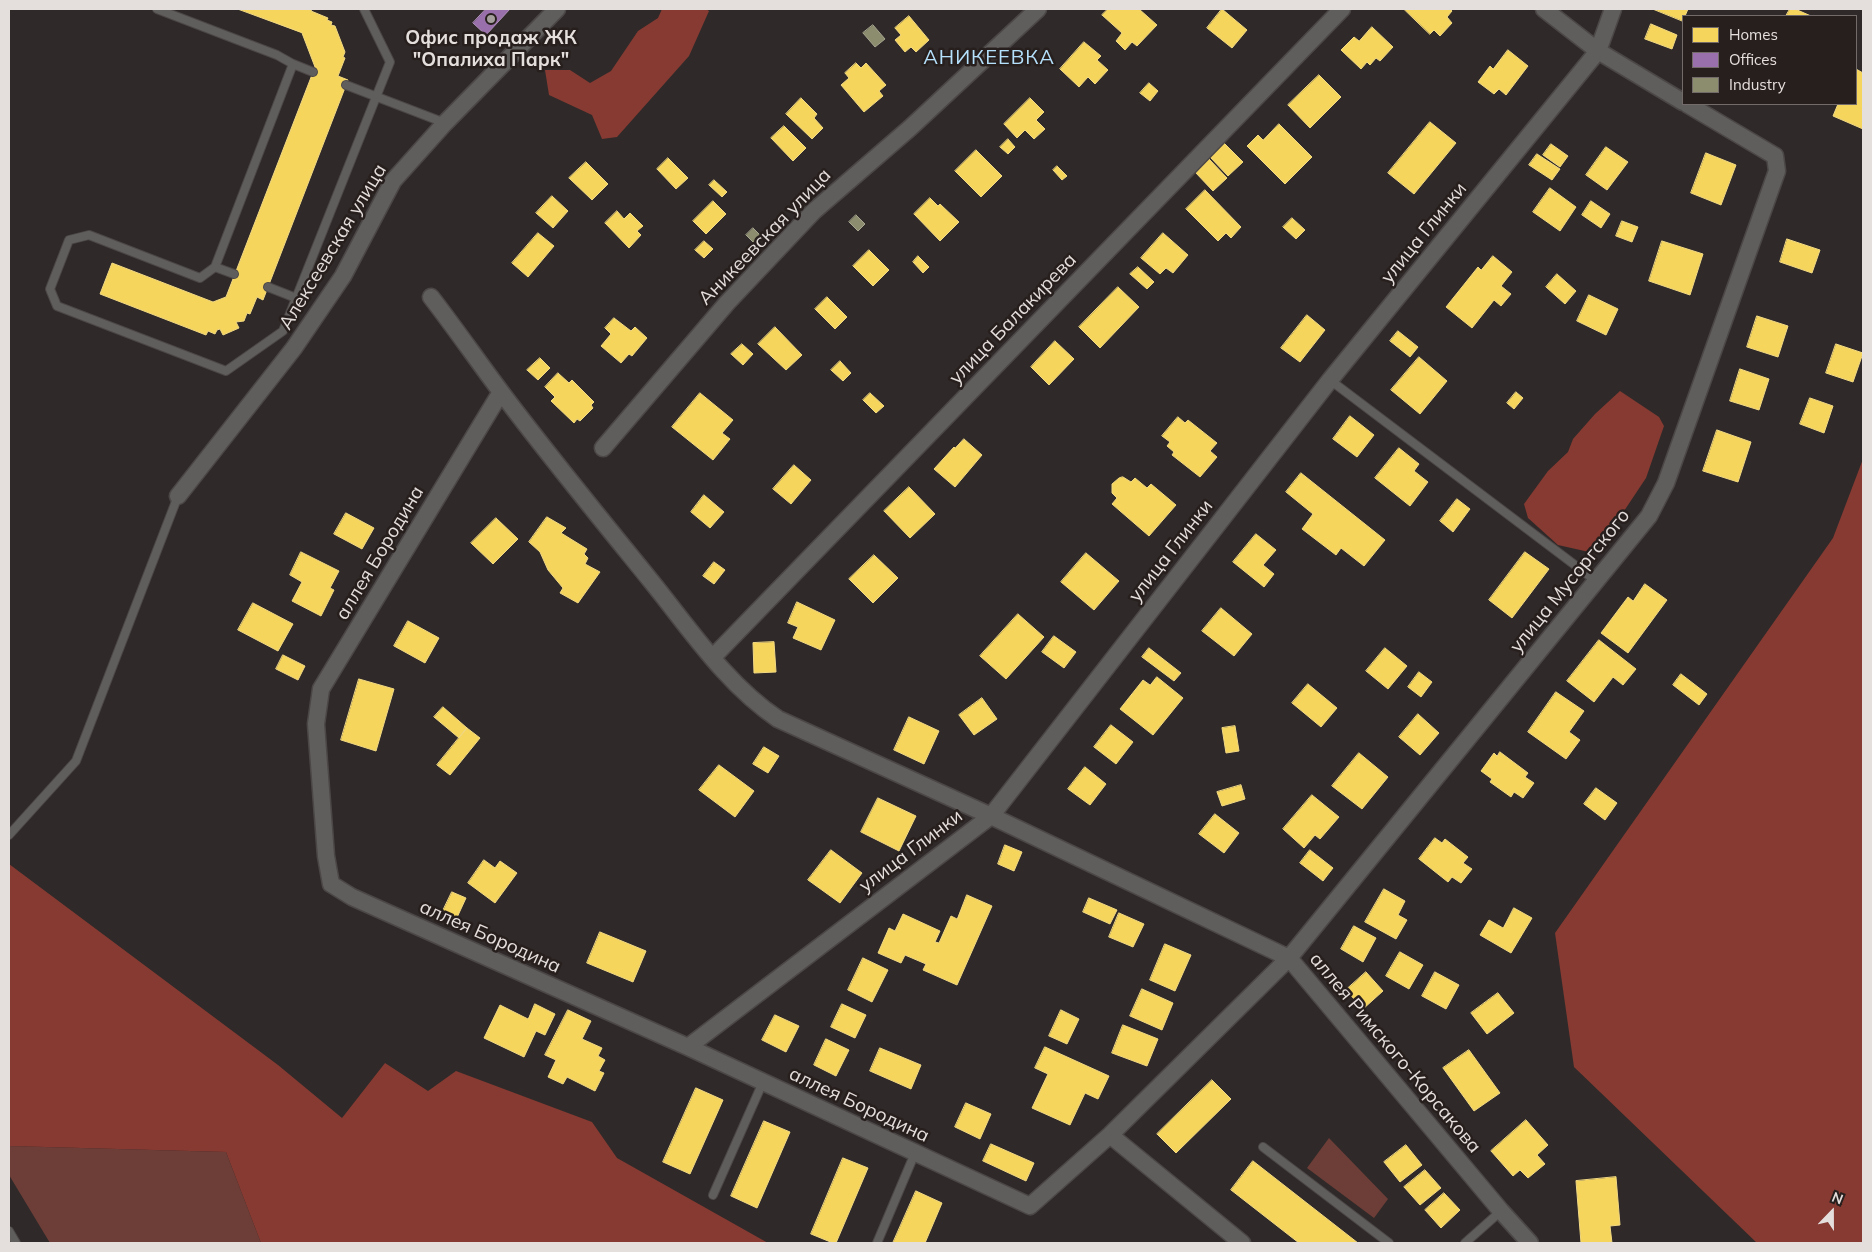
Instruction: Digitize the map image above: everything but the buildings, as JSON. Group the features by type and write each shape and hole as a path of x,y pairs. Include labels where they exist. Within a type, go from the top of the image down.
{"street":[{"name":"Алексеевская улица","path":"178,496 294,348 343,276 393,181 445,123 557,9"},
{"name":"Аникеевская улица","path":"603,448 727,303 814,211 917,121 1038,9"},
{"name":"улица Балакирева","path":"712,657 1342,9"},
{"path":"1544,9 1598,51 1682,101"},
{"name":"улица Глинки","path":"688,1047 991,816 1330,380 1598,51 1613,9"},
{"name":"улица Мусоргского","path":"1290,958 1649,516 1666,483 1777,171 1775,156 1689,105"},
{"path":"431,297 501,392 712,657 759,707 778,719 991,816 1290,958"},
{"name":"аллея Бородина","path":"501,392 321,689 316,724 326,856 331,884 352,897 688,1047 1030,1206 1110,1135"},
{"name":"аллея Римского-Корсакова","path":"1110,1135 1290,958 1501,1212 1530,1243"},
{"path":"1110,1135 1242,1243"}],"lane":[{"path":"157,9 277,55 313,72"},
{"path":"293,64 214,267 200,278 89,235 68,240 50,289 57,306 226,371 282,331 390,62 364,9"},
{"path":"346,85 445,123"},
{"path":"214,267 234,274"},
{"path":"268,287 296,298"},
{"path":"1330,380 1596,581"},
{"path":"9,835 76,761 178,496"},
{"path":"713,1195 763,1082"},
{"path":"1263,1147 1389,1243"},
{"path":"877,1243 915,1153"},
{"path":"1465,1243 1501,1212"},
{"path":"9,1231 16,1243"}],"shaded area":[{"path":"662,9 706,9 709,11 689,56 617,137 602,139 592,115 549,95 545,70 570,70 590,83 611,71 638,31 658,18"},
{"path":"1620,391 1659,417 1664,426 1646,478 1622,514 1589,552 1558,545 1528,518 1524,504 1548,471 1568,452 1573,439 1595,414"},
{"path":"1863,459 1863,1243 1757,1243 1574,1067 1555,933 1833,538"},
{"path":"9,864 278,1065 342,1118 385,1063 428,1091 456,1071 592,1122 617,1158 768,1243 261,1243 226,1152 9,1146"},
{"path":"1329,1138 1388,1199 1374,1218 1307,1168"},
{"path":"9,1146 226,1152 261,1243 50,1243 9,1175"}],"place":[{"name":"Офис продаж ЖК \"Опалиха Парк\"","path":"491,19"}],"district":[{"name":"АНИКЕЕВКА","path":"989,58"}]}
